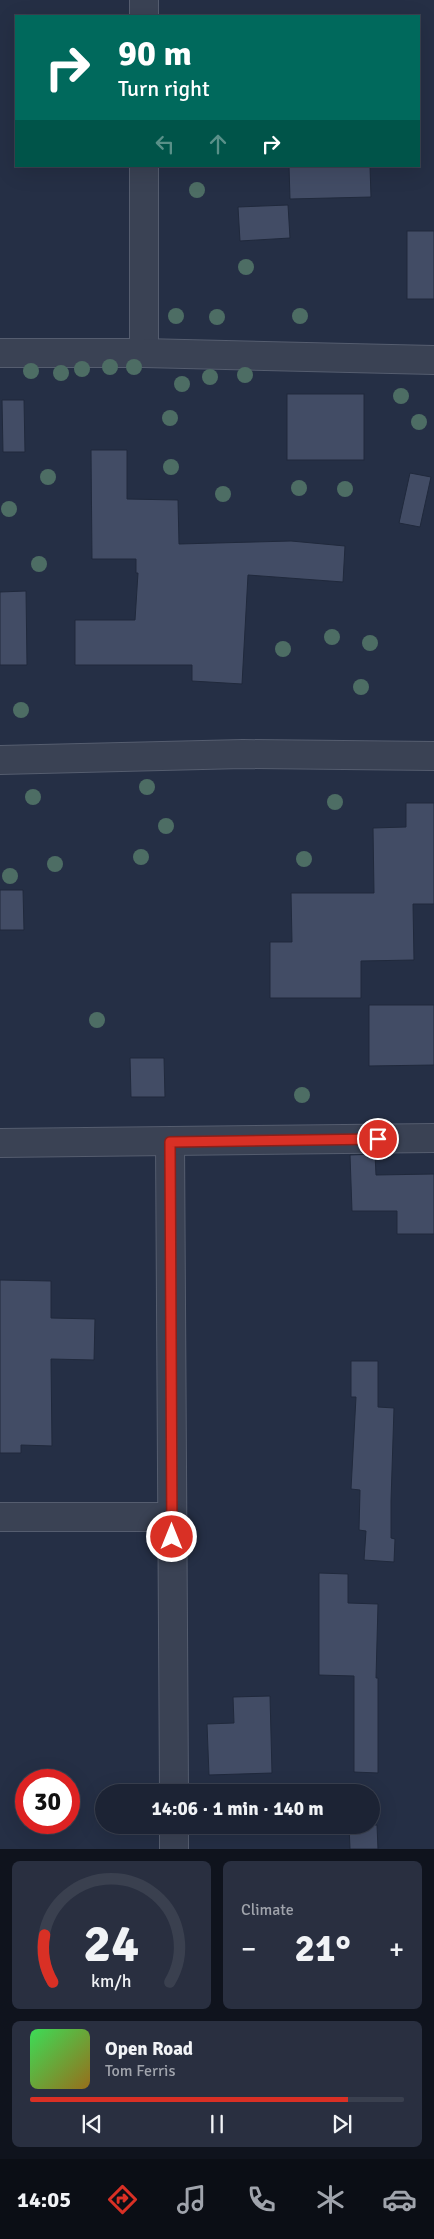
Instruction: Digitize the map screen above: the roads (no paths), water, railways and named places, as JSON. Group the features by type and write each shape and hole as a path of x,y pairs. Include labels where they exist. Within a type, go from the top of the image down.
{"street":[{"path":"144,0 144,15"},
{"path":"144,167 144,352"},
{"path":"0,353 144,352 434,360"},
{"path":"0,760 243,754 434,756"},
{"path":"0,1142 170,1142 434,1138"},
{"path":"170,1142 174,1784"},
{"path":"0,1517 172,1517"},
{"path":"174,1834 174,1849"}]}
